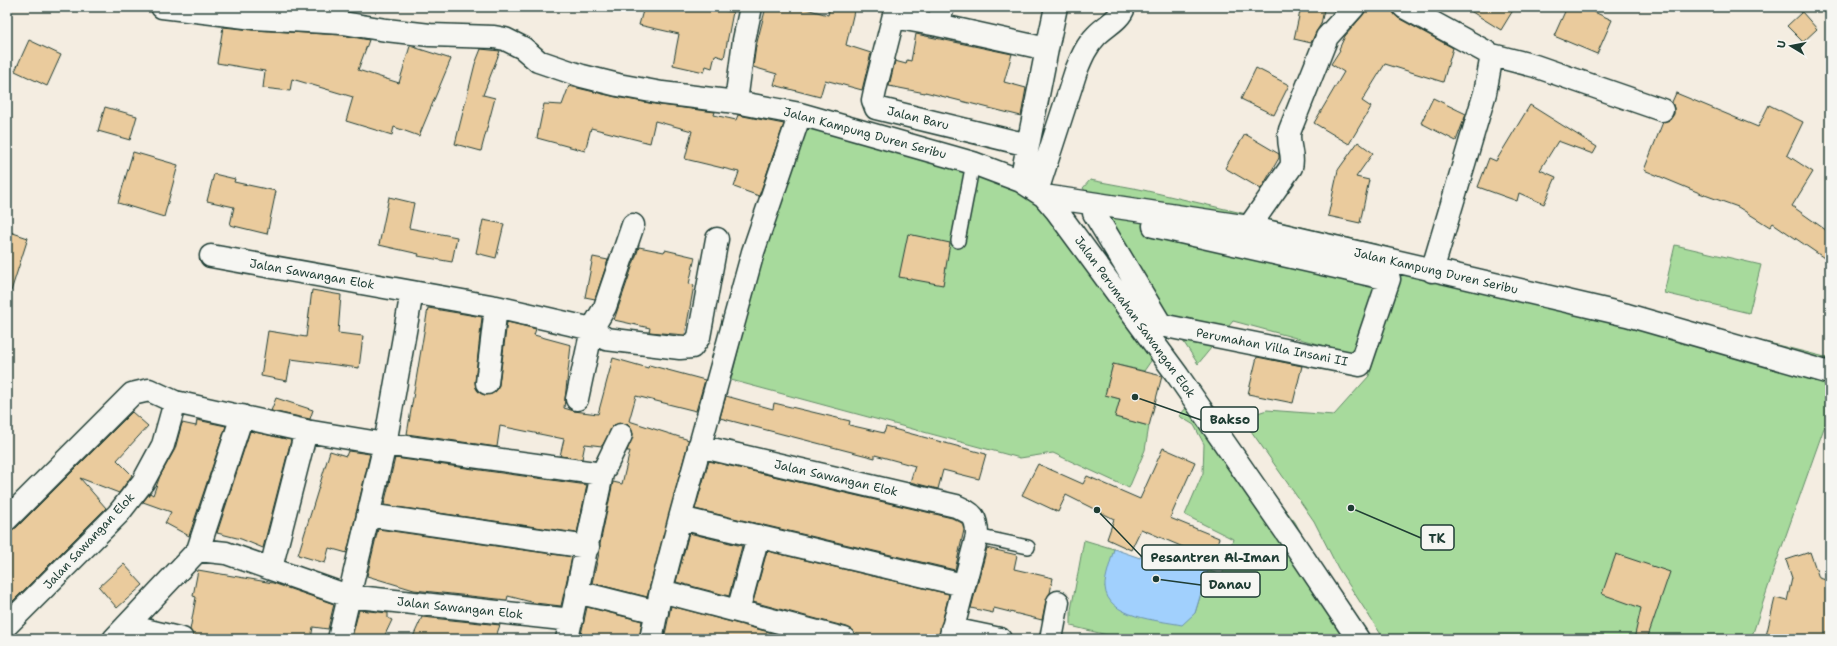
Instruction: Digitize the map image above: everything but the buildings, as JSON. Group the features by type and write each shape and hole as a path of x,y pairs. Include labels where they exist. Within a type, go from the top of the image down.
{"street":[{"name":"Jalan Kampung Duren Seribu","path":"162,7 346,15 386,30 430,36 484,36 505,39 523,48 538,61 582,76 662,94 736,102 800,114 973,163 1040,195 1249,227 1432,271 1627,315 1830,373"},
{"path":"736,102 744,40 752,7"},
{"path":"1040,195 1028,145 1056,7"},
{"path":"1040,195 1076,71 1083,55 1097,34 1120,15 1124,7"},
{"path":"1249,227 1290,167 1292,162 1288,142 1290,130 1327,37 1354,7"},
{"path":"1404,7 1492,55 1535,66 1662,110"},
{"name":"Jalan Baru","path":"1028,145 876,108 873,100 895,12 940,16 1047,49"},
{"path":"1432,271 1485,93 1492,55"},
{"path":"651,639 680,518 753,252 800,114"},
{"name":"Perumahan Villa Insani II","path":"1040,195 1094,213 1389,279 1360,365 1161,325 1094,213"},
{"name":"Jalan Perumahan Sawangan Elok","path":"1040,195 1178,376 1358,639"},
{"path":"577,399 592,329 605,307 634,225"},
{"name":"Jalan Sawangan Elok","path":"212,256 496,307 592,329 606,339 680,348 692,347 699,337 717,239"},
{"path":"339,639 385,444 412,292"},
{"path":"487,383 496,307"},
{"path":"7,519 132,394 149,390 175,402 306,431 385,444 602,474"},
{"name":"Jalan Sawangan Elok","path":"7,625 118,514 143,482 163,445 175,402"},
{"path":"121,632 198,550 242,416"},
{"path":"271,568 306,431"},
{"name":"Jalan Sawangan Elok","path":"198,550 226,554 271,568 348,596 570,629 602,474 620,436"},
{"name":"Jalan Sawangan Elok","path":"699,446 956,506 973,515 977,524 977,536 951,634"},
{"path":"368,515 588,547"},
{"path":"680,518 963,585"},
{"path":"738,611 758,536"},
{"path":"577,592 738,611 844,639"},
{"path":"1051,639 1058,602"},
{"path":"121,632 182,639"},
{"path":"951,634 1000,639"}],"lane":[{"path":"958,242 973,163"},
{"path":"977,536 1028,547"}],"green space":[{"path":"808,115 1045,174 1162,345 1144,371 1113,364 1106,395 1120,399 1116,417 1149,426 1145,450 1129,488 1053,453 1020,458 731,380 765,241"},
{"path":"1090,180 1139,189 1388,247 1359,355 1233,321 1198,364 1083,188"},
{"path":"1675,245 1761,265 1749,313 1664,293"},
{"path":"1404,252 1829,358 1830,411 1751,639 1384,639 1338,568 1314,521 1242,418 1267,410 1334,415 1369,376 1394,292"},
{"path":"1196,397 1295,522 1321,569 1371,639 1123,639 1071,626 1071,610 1084,540 1114,549 1105,587 1195,613 1208,570 1222,576 1233,539 1185,515 1203,473 1204,444 1194,425 1179,416"}],"water":[{"path":"1114,549 1140,558 1142,554 1188,570 1196,565 1208,570 1195,613 1182,625 1135,616 1114,605 1108,597 1105,584"}],"place":[{"name":"Bakso","path":"1135,397"},
{"name":"TK","path":"1351,508"},
{"name":"Pesantren Al-Iman","path":"1097,510"},
{"name":"Danau","path":"1156,579"}]}
